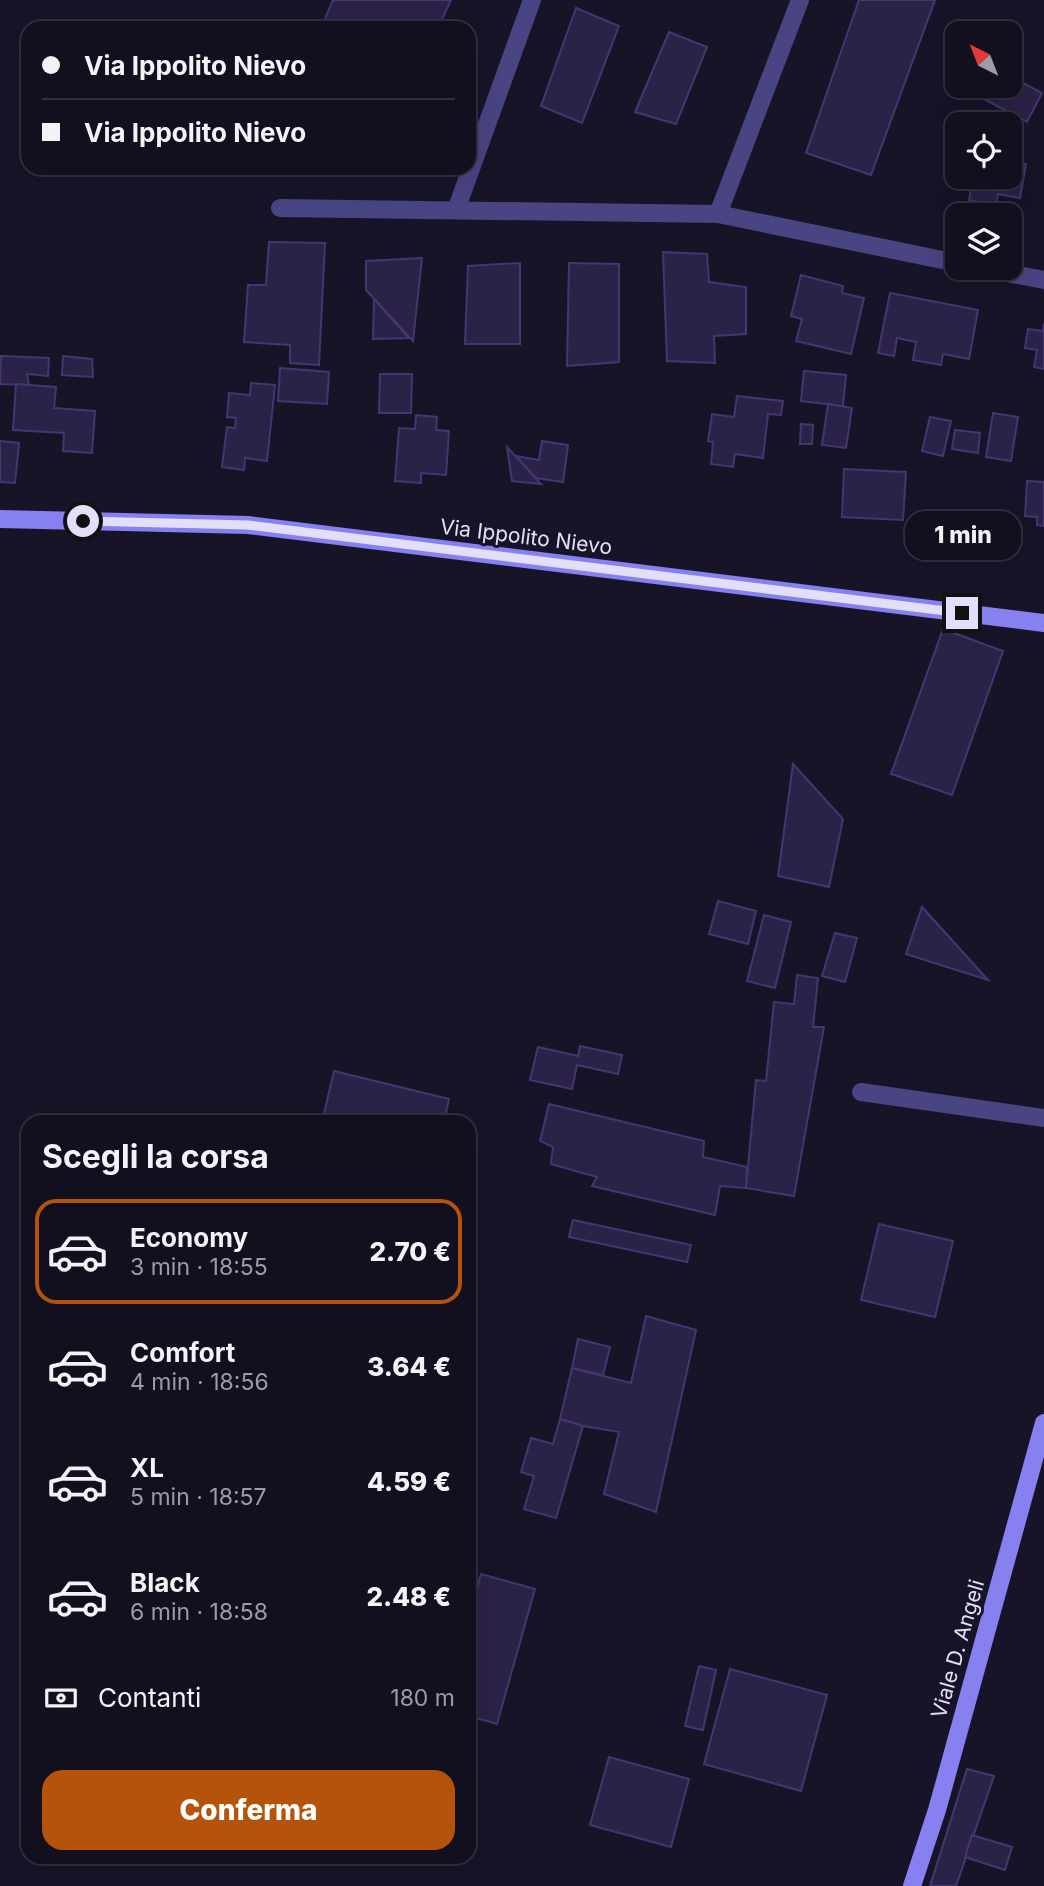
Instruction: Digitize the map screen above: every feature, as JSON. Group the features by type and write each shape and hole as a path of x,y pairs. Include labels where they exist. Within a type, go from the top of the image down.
{"street":[{"path":"476,155 532,0"},
{"path":"718,214 800,0"},
{"path":"456,210 469,175"},
{"path":"280,208 718,214 945,261"},
{"path":"1022,276 1044,280"},
{"name":"Via Ippolito Nievo","path":"0,519 248,525 1044,623"},
{"path":"861,1092 1044,1118"},
{"name":"Viale D. Angeli","path":"912,1886 937,1810 1044,1423"}],"building":[{"path":"333,0 451,0 441,21 324,21"},
{"path":"859,0 935,0 871,175 806,153"},
{"path":"576,8 619,26 582,123 541,106"},
{"path":"669,32 707,47 676,124 635,112"},
{"path":"1022,82 1042,93 1027,122 1022,119 1022,112 1008,112 982,98 1022,98"},
{"path":"1022,163 1026,164 1022,187"},
{"path":"971,189 1022,189 1020,198 998,194 996,203 969,200"},
{"path":"269,242 325,243 319,365 290,363 290,345 244,342 248,285 266,285"},
{"path":"663,252 707,254 709,282 746,287 746,334 714,336 715,363 667,361"},
{"path":"422,258 413,341 366,290 366,261"},
{"path":"520,263 520,344 465,344 468,266"},
{"path":"569,263 619,264 619,362 567,366"},
{"path":"801,275 843,286 842,293 864,298 851,354 796,341 802,319 791,316"},
{"path":"890,293 978,310 969,359 943,354 941,365 913,360 916,342 897,338 894,356 878,353"},
{"path":"374,299 409,338 373,339"},
{"path":"1044,323 1044,369 1034,367 1037,350 1025,348 1028,329 1043,331"},
{"path":"1,356 49,358 48,376 27,374 29,385 0,384"},
{"path":"63,356 92,359 93,377 62,375"},
{"path":"280,368 329,372 327,404 278,401"},
{"path":"804,371 846,375 843,406 801,401"},
{"path":"380,374 412,374 411,413 379,413"},
{"path":"251,383 275,385 267,461 245,458 244,470 222,467 227,427 235,428 236,418 227,417 229,393 250,395"},
{"path":"16,384 56,387 54,408 95,411 92,453 63,451 64,433 13,430"},
{"path":"737,396 783,401 781,415 768,414 763,458 735,454 733,467 711,464 713,442 708,441 712,414 734,417"},
{"path":"828,404 852,408 846,448 822,445"},
{"path":"993,413 1018,417 1011,461 986,457"},
{"path":"416,415 437,417 436,430 449,431 446,475 421,473 421,483 395,481 399,428 415,429"},
{"path":"930,417 951,421 943,456 922,451"},
{"path":"801,424 813,425 812,444 800,444"},
{"path":"955,430 980,433 978,453 952,449"},
{"path":"0,441 19,443 15,483 0,482"},
{"path":"542,441 568,445 563,482 536,478 516,456 539,460"},
{"path":"507,447 541,484 512,481"},
{"path":"844,469 906,472 903,520 842,517"},
{"path":"1027,481 1044,482 1044,526 1037,525 1037,517 1025,516"},
{"path":"943,629 1003,651 952,795 891,774"},
{"path":"793,764 843,819 829,887 778,876"},
{"path":"718,901 756,911 748,944 709,934"},
{"path":"922,907 988,980 906,954"},
{"path":"764,915 791,922 775,988 747,981"},
{"path":"835,933 857,938 845,982 822,976"},
{"path":"797,975 818,978 813,1027 824,1027 794,1196 746,1188 756,1080 766,1081 774,1002 794,1004"},
{"path":"580,1046 622,1055 618,1074 577,1065 572,1089 530,1080 538,1047 578,1056"},
{"path":"334,1071 449,1099 446,1115 324,1115"},
{"path":"549,1104 704,1141 703,1157 747,1167 746,1188 720,1186 715,1215 592,1186 597,1177 551,1164 553,1147 540,1141"},
{"path":"573,1220 691,1245 687,1262 569,1237"},
{"path":"879,1224 953,1241 935,1317 861,1300"},
{"path":"646,1316 696,1330 656,1512 604,1494 619,1432 560,1419 572,1368 631,1383"},
{"path":"578,1339 610,1347 603,1375 572,1368"},
{"path":"560,1419 583,1426 556,1518 524,1509 534,1476 521,1472 531,1438 553,1444"},
{"path":"481,1574 535,1589 497,1724 476,1718 476,1592"},
{"path":"699,1666 716,1670 703,1730 685,1726"},
{"path":"730,1669 827,1695 801,1791 704,1764"},
{"path":"609,1757 689,1779 671,1847 590,1825"},
{"path":"967,1769 994,1776 956,1886 930,1886"},
{"path":"972,1835 1012,1847 1005,1870 965,1857"}],"route":[{"path":"83,521 248,525 962,613"}]}
